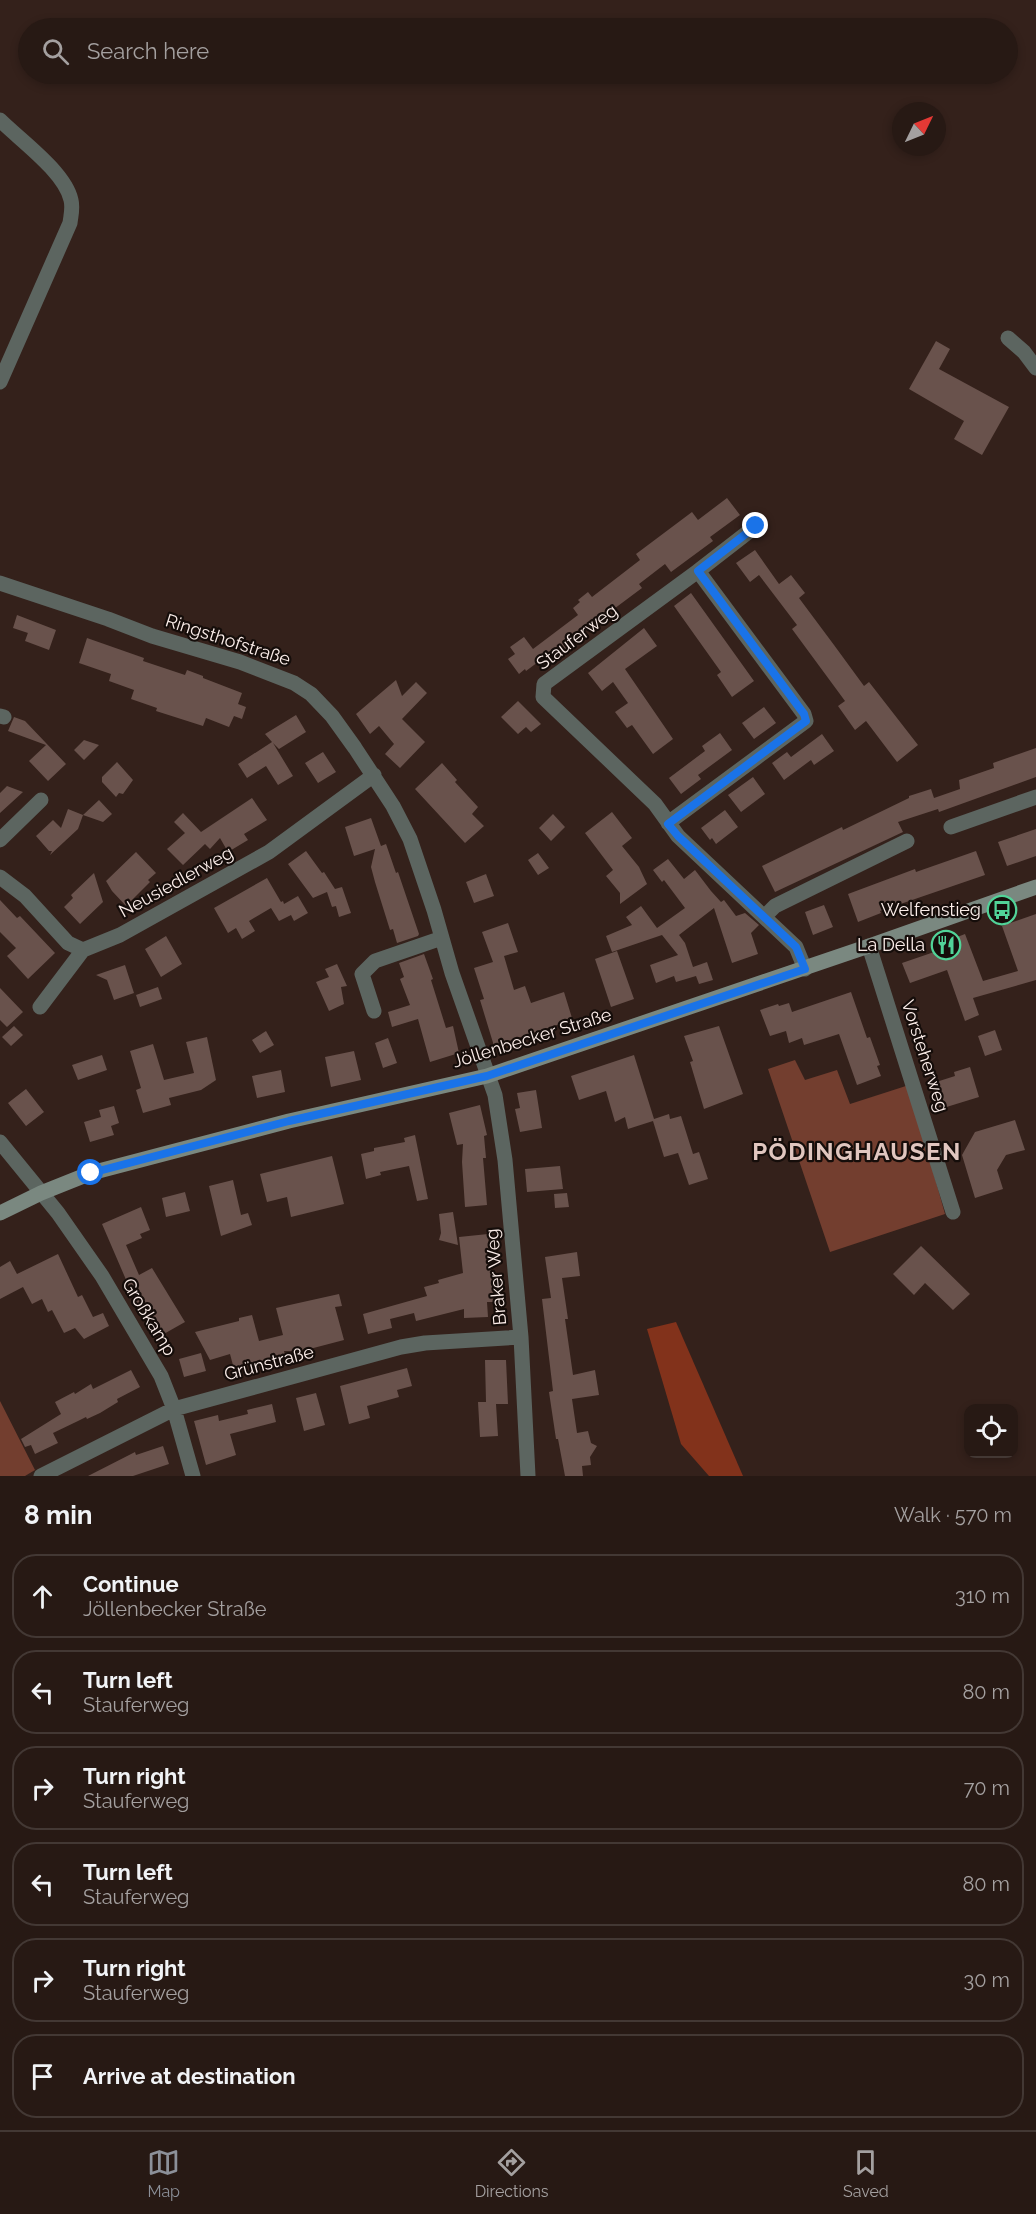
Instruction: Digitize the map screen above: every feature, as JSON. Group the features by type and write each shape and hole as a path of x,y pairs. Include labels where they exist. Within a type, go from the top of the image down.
{"main road":[{"name":"Jöllenbecker Straße","path":"0,1213 41,1193 91,1173 278,1124 487,1076 805,969 1036,887"}],"street":[{"path":"0,120 51,168 65,185 71,198 72,210 70,223 0,382"},
{"path":"1008,338 1030,348 1036,368"},
{"name":"Stauferweg","path":"756,526 544,684 543,698 655,804 678,836 796,947 805,969"},
{"path":"668,824 806,721 804,714 698,571"},
{"name":"Ringsthofstraße","path":"0,583 152,636 240,662 294,683 311,694 332,716 374,775 410,839 487,1076"},
{"name":"Neusiedlerweg","path":"83,950 120,935 269,852 374,775"},
{"path":"951,826 1036,798"},
{"path":"0,840 41,800"},
{"path":"764,917 775,906 907,841"},
{"path":"0,877 25,896 68,943 83,950 40,1007"},
{"path":"374,1011 362,974 375,962 442,938"},
{"name":"Vorsteherweg","path":"869,946 953,1212"},
{"name":"Braker Weg","path":"487,1076 495,1095 505,1160 521,1336 528,1476"},
{"name":"Großkamp","path":"0,1142 102,1276 161,1376 174,1409 193,1476"},
{"name":"Grünstraße","path":"41,1476 174,1409 401,1347 521,1336"}],"shaded area":[{"path":"795,1060 805,1080 837,1070 850,1104 909,1085 945,1214 830,1252 768,1069"},
{"path":"676,1322 743,1476 709,1476 681,1444 647,1329"},
{"path":"0,1401 35,1470 25,1476 0,1476"}],"building":[{"path":"936,341 950,349 939,369 1009,407 982,455 954,439 964,421 909,389"},
{"path":"727,498 740,515 710,537 713,541 671,572 665,564 639,584 642,588 575,638 578,641 558,656 554,650 519,674 508,659 515,654 510,647 524,637 533,649 578,615 573,608 580,602 578,600 588,592 592,597 640,560 636,554 692,512 698,520"},
{"path":"755,550 779,584 791,575 805,593 799,598 864,686 869,682 918,745 897,762 866,721 855,730 838,706 845,701 792,629 797,625 759,575 750,582 736,563"},
{"path":"691,593 754,681 732,697 717,675 721,672 674,606"},
{"path":"17,615 56,630 49,650 25,641 28,633 13,628"},
{"path":"644,628 657,646 625,669 673,739 653,754 632,725 627,728 615,712 628,703 613,682 602,691 588,673"},
{"path":"87,638 185,675 187,670 242,693 238,704 246,707 242,719 234,716 229,727 206,718 203,726 156,711 157,708 131,699 134,690 109,681 111,674 79,663"},
{"path":"396,680 402,696 416,682 427,693 402,719 425,742 400,768 385,754 394,744 379,726 370,734 356,714"},
{"path":"518,701 541,724 531,732 526,727 518,734 501,717"},
{"path":"764,707 776,723 754,739 742,723"},
{"path":"296,715 306,732 279,749 273,743 293,776 278,785 266,766 247,778 238,764 272,742 265,734"},
{"path":"14,717 25,721 66,764 48,781 29,761 46,745 8,731"},
{"path":"720,733 732,750 698,775 701,779 681,794 669,778 705,751 702,746"},
{"path":"822,734 834,751 814,765 811,760 784,780 772,763 787,752 791,757"},
{"path":"84,740 99,745 84,760 74,750"},
{"path":"1036,748 1036,777 939,812 938,809 898,822 903,832 775,892 762,866 842,827 843,830 909,796 931,789 934,798 960,789 959,780 994,768 993,763"},
{"path":"323,752 336,772 318,783 305,763"},
{"path":"117,762 133,780 123,794 119,793 116,797 102,782 102,777"},
{"path":"442,763 457,780 455,782 478,807 472,814 484,826 465,843 415,789"},
{"path":"753,777 765,794 741,812 728,795"},
{"path":"7,786 23,792 0,813 0,793"},
{"path":"252,798 267,820 244,834 248,840 228,852 220,838 210,849 205,844 183,865 167,849 185,833 174,822 183,813 201,832"},
{"path":"99,800 112,814 103,822 83,815"},
{"path":"68,809 83,815 78,829 50,855 52,851 49,851 36,836 53,820 61,828"},
{"path":"725,810 738,827 716,844 701,828"},
{"path":"612,812 632,838 622,846 639,867 647,884 620,904 620,893 606,876 613,870 585,833"},
{"path":"553,814 565,827 551,841 539,828"},
{"path":"371,818 381,846 386,844 396,873 398,872 419,934 397,943 393,929 390,930 371,867 375,849 354,856 345,827"},
{"path":"1036,829 1036,856 1007,866 998,842"},
{"path":"306,851 335,889 342,887 351,913 339,917 336,906 332,907 327,892 313,898 288,864"},
{"path":"976,851 985,875 880,911 881,913 858,922 848,894 915,869 916,872"},
{"path":"136,852 156,873 126,906 106,881"},
{"path":"538,853 549,868 538,875 528,860"},
{"path":"668,859 684,879 695,870 711,891 721,902 724,900 736,916 745,913 759,925 751,933 758,954 732,963 714,908 679,935 685,943 693,967 707,962 713,980 699,984 696,976 676,982 674,976 656,983 650,965 678,955 662,935 612,952 606,936 632,925 626,917 641,906 657,928 685,908 664,880 662,882 653,870"},
{"path":"94,873 103,902 80,924 64,907 73,898 71,895"},
{"path":"486,874 494,896 474,903 466,882"},
{"path":"267,878 281,902 283,901 284,904 298,896 308,913 294,921 291,915 279,921 271,908 249,921 255,931 242,939 236,928 228,933 214,908"},
{"path":"0,900 17,918 20,916 55,953 28,979 7,956 16,948 0,932"},
{"path":"824,905 833,927 813,935 805,912"},
{"path":"1036,914 1036,980 973,998 979,1015 965,1021 947,970 910,983 902,963 940,950 939,944 965,934 983,981 1018,971 1002,926"},
{"path":"508,923 518,952 504,956 514,990 525,986 531,1003 564,992 572,1018 494,1046 480,1000 484,999 474,968 493,962 482,932"},
{"path":"166,936 182,964 161,977 145,949"},
{"path":"617,951 634,999 611,1007 595,959"},
{"path":"424,954 446,1028 453,1026 459,1053 430,1062 418,1019 392,1027 388,1012 410,1005 400,979 404,977 399,963"},
{"path":"337,964 347,986 341,987 344,1004 329,1011 316,982 329,977 325,969"},
{"path":"125,965 134,993 114,1000 107,980 96,975"},
{"path":"158,987 162,999 140,1007 136,995"},
{"path":"0,988 23,1012 7,1027 0,1020"},
{"path":"851,992 867,1038 870,1037 880,1065 877,1066 881,1076 857,1085 839,1034 804,1045 802,1038 789,1043 786,1031 770,1036 760,1010 789,1003 792,1012"},
{"path":"14,1026 23,1035 11,1046 2,1037"},
{"path":"719,1026 743,1094 704,1109 690,1062 693,1061 684,1036"},
{"path":"995,1030 1002,1050 985,1056 978,1036"},
{"path":"266,1031 274,1045 260,1053 252,1040"},
{"path":"207,1037 216,1080 201,1090 169,1098 171,1105 143,1113 136,1090 141,1088 130,1051 153,1044 164,1080 194,1073 186,1042"},
{"path":"388,1038 397,1063 383,1068 375,1043"},
{"path":"354,1051 361,1080 331,1087 325,1057"},
{"path":"102,1055 107,1070 78,1080 72,1065"},
{"path":"634,1055 654,1119 669,1114 670,1119 681,1116 693,1154 699,1152 708,1179 689,1185 678,1153 664,1157 653,1121 628,1129 625,1117 615,1122 606,1091 579,1100 571,1076"},
{"path":"970,1067 979,1097 940,1109 933,1083 955,1076 954,1072"},
{"path":"281,1070 285,1092 257,1098 252,1076"},
{"path":"26,1089 44,1112 26,1126 8,1103"},
{"path":"536,1090 542,1128 520,1132 515,1109 520,1108 517,1093"},
{"path":"480,1105 487,1135 484,1136 486,1158 483,1158 487,1205 465,1207 463,1144 457,1145 449,1113"},
{"path":"114,1106 119,1123 111,1126 114,1135 90,1142 84,1122 101,1117 99,1110"},
{"path":"1015,1120 1025,1150 1006,1155 997,1170 1003,1189 975,1198 962,1155 975,1132"},
{"path":"415,1135 428,1199 417,1201 409,1166 380,1172 381,1175 366,1179 361,1154 374,1151 374,1148 405,1142 404,1138"},
{"path":"332,1156 344,1204 291,1217 287,1197 267,1202 260,1174"},
{"path":"560,1166 563,1189 527,1192 525,1169"},
{"path":"233,1180 241,1215 248,1213 252,1225 221,1236 209,1186"},
{"path":"185,1192 190,1211 166,1217 162,1198"},
{"path":"567,1193 569,1207 555,1208 554,1194"},
{"path":"141,1207 150,1230 140,1234 142,1238 126,1245 139,1275 152,1268 185,1322 162,1335 144,1303 138,1307 128,1290 130,1289 102,1224"},
{"path":"453,1212 458,1245 439,1240 441,1233 439,1214"},
{"path":"488,1234 494,1302 487,1302 488,1317 464,1318 464,1309 416,1321 414,1313 390,1319 392,1328 368,1334 363,1314 427,1296 424,1287 439,1283 438,1280 463,1273 459,1237"},
{"path":"921,1246 970,1294 953,1310 925,1283 914,1295 893,1274"},
{"path":"577,1252 580,1276 562,1278 573,1375 595,1370 599,1395 572,1399 577,1433 588,1431 591,1443 597,1446 590,1457 591,1465 582,1466 583,1476 565,1476 558,1439 556,1439 549,1392 553,1391 542,1299 551,1298 545,1257"},
{"path":"58,1254 78,1297 82,1295 93,1317 103,1313 109,1326 84,1339 75,1328 64,1333 52,1310 48,1312 42,1299 32,1304 23,1287 0,1299 0,1267 10,1261 17,1274"},
{"path":"339,1294 342,1306 335,1307 344,1340 302,1351 284,1351 285,1355 234,1369 230,1354 210,1360 195,1332 239,1321 239,1318 252,1315 259,1341 283,1335 276,1308"},
{"path":"201,1353 206,1371 184,1377 179,1359"},
{"path":"485,1360 506,1360 508,1404 496,1404 498,1436 480,1437 478,1402 486,1402"},
{"path":"407,1368 412,1386 397,1390 399,1397 367,1406 370,1418 349,1424 340,1386"},
{"path":"131,1370 140,1387 117,1399 118,1402 100,1413 87,1419 86,1417 53,1433 58,1443 35,1454 31,1445 25,1447 21,1439 61,1414 55,1402 91,1384 93,1389"},
{"path":"316,1393 325,1425 304,1431 296,1398"},
{"path":"272,1404 276,1422 230,1434 236,1455 206,1465 194,1421 218,1415 219,1421 248,1414 247,1410"},
{"path":"163,1446 169,1464 133,1476 88,1476 135,1452 136,1455"}],"place":[{"name":"Welfenstieg","path":"1002,910"},
{"name":"La Della","path":"946,945"}],"district":[{"name":"PÖDINGHAUSEN","path":"857,1152"}],"route":[{"path":"91,1173 289,1121 487,1076 805,969 796,947 668,824 806,721 804,714 698,571 756,526"}]}
